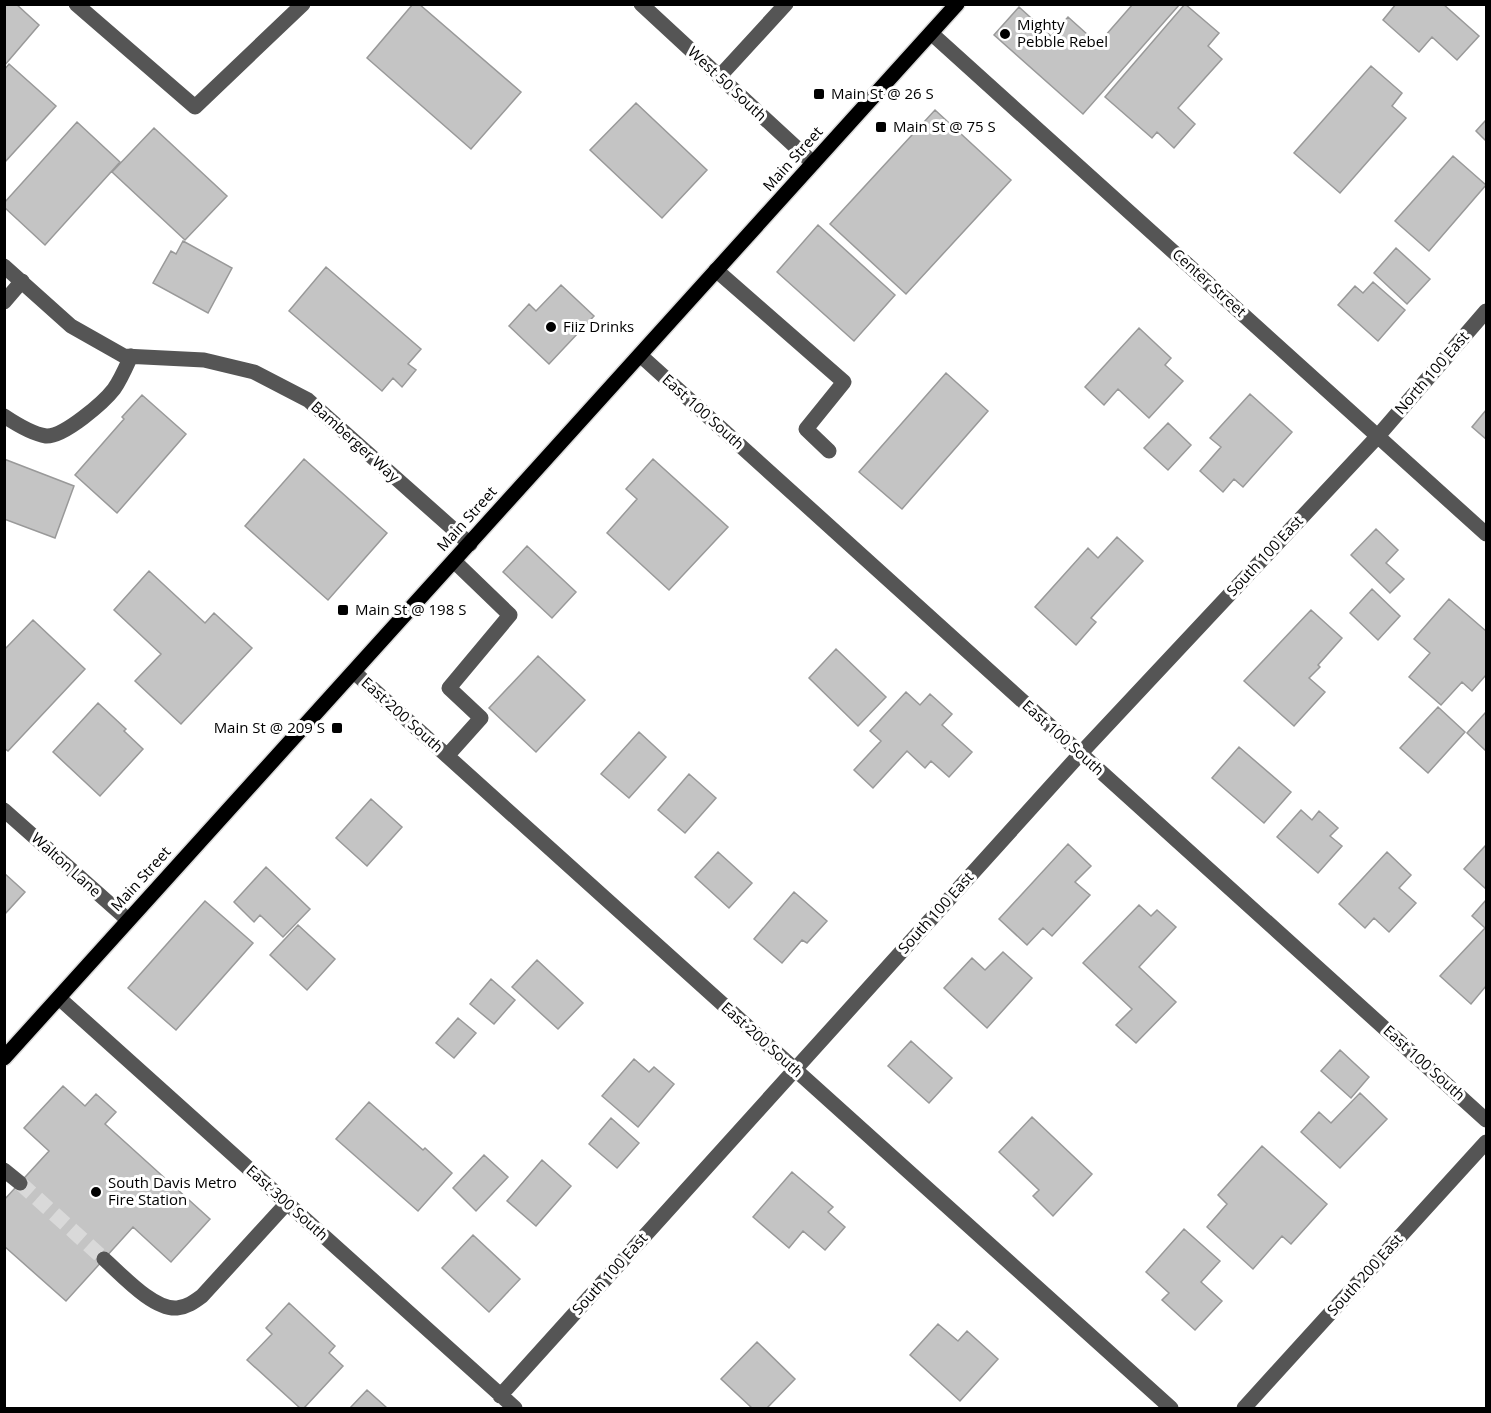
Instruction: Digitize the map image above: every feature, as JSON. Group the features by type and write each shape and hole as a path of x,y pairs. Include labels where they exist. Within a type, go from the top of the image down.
{"main road":[{"name":"Main Street","path":"4,1058 957,4"}],"street":[{"path":"76,4 195,107 303,4"},
{"name":"West 50 South","path":"641,4 813,163"},
{"path":"719,77 786,4"},
{"name":"Center Street","path":"931,33 1486,534"},
{"name":"Bamberger Way","path":"4,266 71,326 124,356 204,360 254,372 308,400 470,543"},
{"path":"716,270 844,382 806,429 829,451"},
{"path":"4,302 22,281"},
{"name":"North 100 East","path":"1378,436 1486,311"},
{"name":"East 100 South","path":"640,355 1486,1120"},
{"path":"4,416 20,426 46,436 59,434 92,410 112,391 131,356"},
{"name":"South 100 East","path":"500,1396 1081,753 1378,436"},
{"path":"447,756 481,718 449,688 510,615 454,561"},
{"name":"East 200 South","path":"354,672 1171,1408"},
{"name":"Walton Lane","path":"4,810 128,921"},
{"name":"East 300 South","path":"59,998 515,1408"},
{"name":"South 200 East","path":"1244,1408 1486,1142"},
{"path":"4,1170 20,1183"},
{"path":"104,1259 148,1298 161,1305 175,1308 190,1305 202,1296 287,1203"}],"building":[{"path":"4,4 16,4 39,25 4,66"},
{"path":"413,4 419,4 521,92 471,149 367,58"},
{"path":"1133,4 1180,4 1083,114 994,35 1019,7 1051,36 1068,17 1098,44"},
{"path":"1185,4 1219,33 1208,46 1222,59 1178,108 1195,124 1174,148 1157,132 1152,138 1105,97"},
{"path":"1396,4 1443,4 1479,36 1457,60 1432,37 1419,52 1383,20"},
{"path":"9,64 56,106 4,163 4,70"},
{"path":"1371,66 1402,93 1392,106 1406,118 1340,193 1294,153"},
{"path":"636,103 707,170 662,218 590,150"},
{"path":"935,110 1011,180 906,294 830,224"},
{"path":"1486,120 1486,141 1476,131"},
{"path":"77,122 120,162 45,245 4,207 4,203"},
{"path":"154,128 227,196 185,240 112,172"},
{"path":"1453,156 1486,185 1429,251 1395,221"},
{"path":"818,225 895,295 854,341 777,272"},
{"path":"183,241 232,268 208,313 153,283 171,251 176,254"},
{"path":"1396,248 1430,279 1407,304 1374,273"},
{"path":"326,267 421,349 408,364 416,370 402,387 393,378 382,391 289,311"},
{"path":"1373,282 1405,310 1378,341 1338,305 1355,286 1363,293"},
{"path":"561,285 594,316 549,364 509,326 529,304 536,311"},
{"path":"1139,328 1171,358 1165,365 1183,381 1149,418 1118,389 1104,405 1085,387"},
{"path":"946,373 988,411 902,509 859,472"},
{"path":"1250,394 1292,432 1243,487 1234,479 1223,492 1200,471 1221,447 1210,438"},
{"path":"142,395 186,434 117,513 75,475"},
{"path":"1486,410 1486,439 1472,427"},
{"path":"1168,423 1191,445 1168,470 1144,448"},
{"path":"4,459 74,486 55,538 4,519"},
{"path":"304,459 387,533 328,600 245,526"},
{"path":"653,459 728,527 669,590 607,533 637,499 626,489"},
{"path":"1376,529 1398,550 1386,563 1404,579 1390,593 1351,555"},
{"path":"1117,537 1143,561 1091,618 1096,622 1076,645 1035,607 1088,548 1098,558"},
{"path":"527,546 576,592 552,618 503,572"},
{"path":"149,571 205,623 214,613 252,648 181,724 135,681 161,654 114,610"},
{"path":"1372,589 1400,616 1378,640 1350,613"},
{"path":"1449,599 1486,631 1486,675 1472,691 1462,682 1441,705 1409,677 1430,653 1414,639"},
{"path":"1311,610 1342,638 1309,678 1325,692 1294,726 1244,681"},
{"path":"33,620 85,669 8,751 4,748 4,650"},
{"path":"836,649 886,697 858,726 809,678"},
{"path":"538,656 585,700 536,752 489,708"},
{"path":"906,692 920,705 930,694 952,714 942,725 972,752 949,777 931,761 925,768 907,751 873,788 854,770 881,741 870,731"},
{"path":"98,703 126,729 124,731 143,749 100,796 53,752"},
{"path":"1438,707 1465,732 1428,773 1400,748"},
{"path":"1486,712 1486,751 1467,733"},
{"path":"639,732 666,757 629,798 601,774"},
{"path":"1239,747 1291,792 1264,823 1212,778"},
{"path":"689,774 716,798 685,833 658,810"},
{"path":"371,799 402,827 367,866 336,838"},
{"path":"1301,810 1312,820 1319,811 1338,828 1330,836 1342,846 1318,873 1277,837"},
{"path":"1068,844 1091,866 1075,882 1090,895 1052,936 1043,928 1027,945 999,919"},
{"path":"1486,845 1486,889 1464,869"},
{"path":"718,852 752,883 729,908 695,877"},
{"path":"1387,852 1411,875 1399,888 1416,903 1389,932 1374,918 1365,928 1339,904"},
{"path":"266,867 310,909 283,937 260,915 254,922 234,902"},
{"path":"4,873 25,892 4,915"},
{"path":"794,892 827,921 807,943 802,940 782,963 754,939"},
{"path":"1486,900 1486,986 1471,1004 1440,976 1485,928 1472,916"},
{"path":"205,901 253,943 176,1030 128,988"},
{"path":"1139,905 1151,916 1157,910 1176,927 1139,967 1176,1002 1136,1043 1116,1025 1132,1009 1083,963"},
{"path":"298,925 335,959 307,990 270,955"},
{"path":"1003,952 1032,978 987,1028 944,988 972,958 985,970"},
{"path":"537,960 583,1003 558,1029 512,987"},
{"path":"491,979 515,1000 494,1024 470,1004"},
{"path":"458,1018 476,1033 454,1058 436,1043"},
{"path":"911,1041 952,1078 929,1103 888,1066"},
{"path":"1340,1050 1369,1077 1351,1098 1321,1071"},
{"path":"634,1059 649,1072 654,1067 674,1084 638,1127 602,1096"},
{"name":"South Davis Metro Fire Station","path":"63,1086 85,1106 96,1094 116,1112 105,1124 210,1219 171,1262 133,1227 66,1301 4,1246 4,1200 49,1151 24,1128"},
{"path":"1360,1093 1387,1119 1340,1168 1301,1132 1319,1112 1331,1123"},
{"path":"369,1102 452,1173 418,1211 336,1139"},
{"path":"1032,1117 1092,1174 1053,1216 1033,1196 1039,1190 999,1152"},
{"path":"611,1118 639,1143 617,1168 589,1144"},
{"path":"1262,1146 1327,1204 1291,1244 1282,1236 1253,1269 1207,1227 1227,1204 1218,1195"},
{"path":"484,1155 508,1177 476,1211 453,1188"},
{"path":"542,1160 571,1186 536,1226 507,1201"},
{"path":"792,1172 833,1207 828,1212 845,1227 825,1250 803,1231 789,1248 753,1217"},
{"path":"1184,1229 1220,1261 1201,1282 1222,1301 1195,1330 1162,1300 1169,1293 1146,1272"},
{"path":"473,1235 520,1279 489,1312 442,1268"},
{"path":"289,1303 335,1346 329,1353 343,1366 304,1408 300,1408 247,1360 272,1334 266,1328"},
{"path":"938,1324 958,1341 967,1331 998,1359 960,1401 910,1355"},
{"path":"757,1342 795,1379 767,1408 752,1408 721,1379"},
{"path":"367,1390 387,1408 350,1408"}],"tunnel":[{"path":"20,1183 104,1259"}],"place":[{"name":"Mighty Pebble Rebel","path":"1005,34"},
{"name":"Main St @ 26 S","path":"819,94"},
{"name":"Main St @ 75 S","path":"881,127"},
{"name":"Fiiz Drinks","path":"551,327"},
{"name":"Main St @ 198 S","path":"343,610"},
{"name":"Main St @ 209 S","path":"337,728"},
{"name":"South Davis Metro Fire Station","path":"96,1192"}]}
